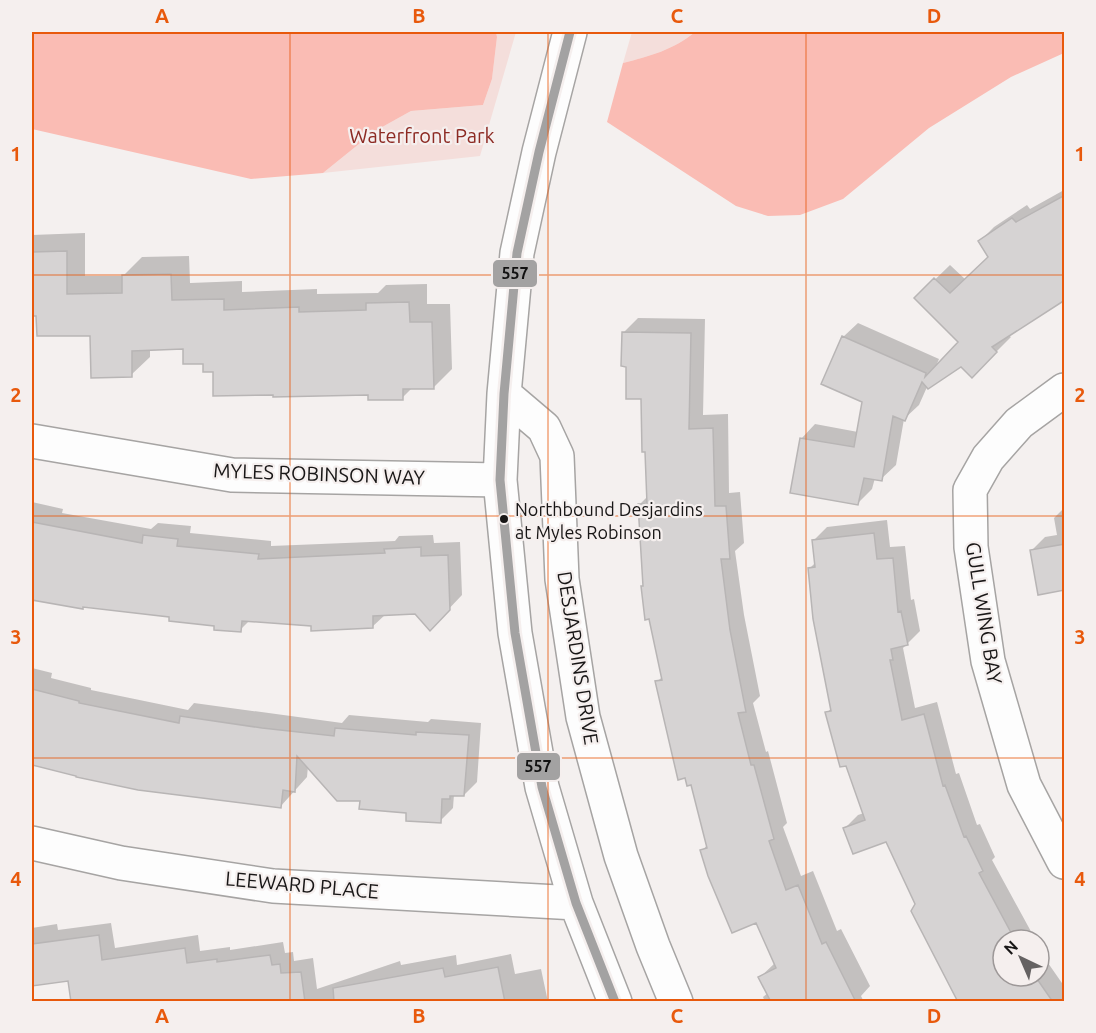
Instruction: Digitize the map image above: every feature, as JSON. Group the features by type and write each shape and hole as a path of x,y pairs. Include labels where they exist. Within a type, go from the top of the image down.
{"street":[{"path":"570,32 539,152 517,253 504,394 500,480 515,633 542,787 576,903 615,1002"},
{"name":"GULL WING BAY","path":"1065,390 1019,423 988,458 970,490 970,548 988,661 1024,786 1065,862"},
{"name":"DESJARDINS DRIVE","path":"504,394 544,428 557,456 562,579 584,717 621,856 652,946 676,1002"},
{"name":"MYLES ROBINSON WAY","path":"32,441 232,475 500,480"},
{"name":"LEEWARD PLACE","path":"32,843 121,863 273,886 576,903"}],"green space":[{"name":"Waterfront Park","path":"496,32 516,32 480,156 323,173 375,131 411,111 483,105 492,79"},
{"path":"632,32 695,32 670,48 623,63"}],"shaded area":[{"path":"32,32 496,32 497,37 492,79 483,105 411,111 375,131 323,173 251,179 32,129"},
{"path":"695,32 1064,32 1064,53 1011,77 929,128 843,199 800,215 768,216 736,206 607,122 623,63 670,48"}],"building":[{"path":"1065,195 1065,300 992,347 997,352 972,378 961,367 928,389 922,382 905,421 893,416 882,481 864,478 858,505 790,493 800,438 854,447 862,402 821,384 842,336 926,373 925,377 958,342 914,298 934,278 950,293 988,257 978,241 1012,218 1016,222"},
{"path":"67,251 67,294 122,293 122,275 171,274 172,300 224,299 224,310 299,307 299,312 366,310 366,303 409,302 410,322 432,322 434,389 403,389 403,400 368,400 368,395 213,396 213,372 203,372 203,364 183,364 183,349 132,351 132,377 91,378 90,336 37,336 36,316 32,316 32,252"},
{"path":"622,332 691,333 689,429 713,428 715,506 726,506 730,559 721,559 730,630 746,712 738,713 774,839 769,841 786,890 798,885 822,944 826,942 856,1002 771,1002 758,977 776,968 756,923 732,933 708,876 700,850 707,848 691,785 687,786 685,778 678,780 655,681 662,680 649,619 645,620 641,586 643,586 638,504 647,504 645,452 642,452 641,399 626,399 626,367 621,366"},
{"path":"32,522 142,543 143,535 178,539 177,546 259,554 258,559 385,553 384,549 421,547 421,556 448,555 450,610 430,631 415,614 373,616 373,628 311,631 311,626 242,621 241,632 214,630 214,626 169,621 169,617 83,607 83,609 32,600"},
{"path":"874,533 877,559 893,558 898,612 901,611 908,645 891,649 893,660 890,660 902,720 924,714 943,786 945,785 964,837 966,836 983,871 979,873 1009,928 991,928 991,988 1043,988 1053,1002 958,1002 911,911 915,904 886,842 853,854 843,828 865,820 846,766 840,767 825,712 831,711 813,619 808,568 815,567 812,540"},
{"path":"1065,544 1065,590 1038,595 1030,550"},
{"path":"32,689 79,701 79,703 179,723 180,716 334,736 335,728 416,735 416,732 469,735 464,796 450,796 450,799 442,799 441,823 406,821 406,813 359,809 360,801 337,801 297,756 295,792 283,790 281,808 138,790 76,777 32,765"},
{"path":"99,935 102,960 185,948 187,963 217,959 217,962 270,955 272,965 280,964 281,973 301,972 305,1002 71,1002 68,981 32,986 32,944"},
{"path":"498,967 505,1002 334,1002 333,988 443,968 445,977"}],"transit line":[{"name":"557","path":"570,32 539,152 517,253 504,394 500,480 515,633 542,787 576,903 615,1002"}],"place":[{"name":"Northbound Desjardins at Myles Robinson","path":"504,519"}]}
